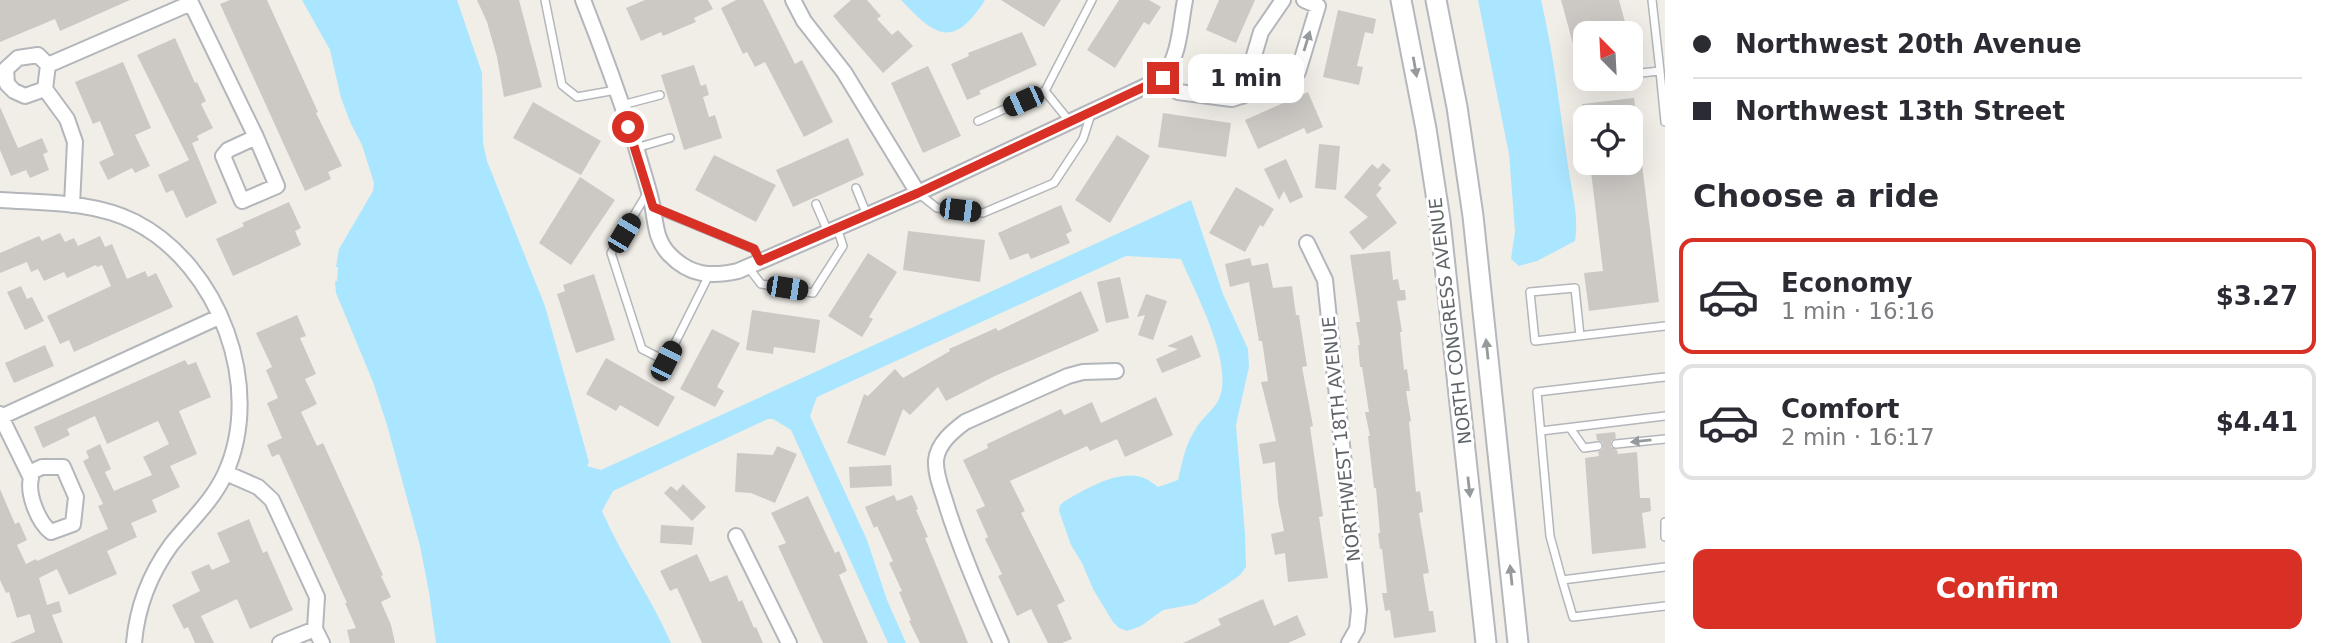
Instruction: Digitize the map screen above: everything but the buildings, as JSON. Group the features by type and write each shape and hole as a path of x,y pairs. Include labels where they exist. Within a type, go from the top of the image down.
{"main road":[{"name":"NORTH CONGRESS AVENUE","path":"1401,0 1440,220 1486,643"},
{"name":"NORTH CONGRESS AVENUE","path":"1436,0 1457,107 1473,216 1518,643"},
{"path":"1440,220 1473,216"}],"street":[{"path":"793,0 804,21 845,72 918,193"},
{"path":"586,1 636,148 659,238 670,255 685,267 716,276 754,264 918,193 1163,78 1171,67 1177,48 1185,0"},
{"path":"1242,96 1261,32 1283,0"},
{"path":"1163,78 1178,92 1232,99 1266,88 1298,72 1318,6 1304,0"},
{"path":"48,65 191,3 257,137 277,186 242,201 223,156 228,150 257,137"},
{"path":"44,89 25,96 14,91 7,84 6,69 18,58 38,55 48,65"},
{"path":"48,65 44,89 67,120 75,142 72,205"},
{"path":"0,200 72,205 113,213 153,233 187,263 207,292 235,359 240,394 239,428 226,473 203,510 172,544 159,564 140,607 134,643"},
{"name":"NORTHWEST 18TH AVENUE","path":"1307,243 1325,280 1359,610 1359,620 1351,641"},
{"path":"29,473 42,467 63,467 76,497 73,524 51,532 43,526 28,489 31,478 1,416 219,317"},
{"path":"1001,643 975,585 938,478 936,458 951,432 965,422 1068,376 1083,372 1116,372"},
{"path":"226,473 258,487 272,500 317,597 315,629 322,643"},
{"path":"736,536 789,643"},
{"path":"280,643 315,629"}],"lane":[{"path":"545,0 562,85 577,97 616,90"},
{"path":"978,121 1045,91 1092,0"},
{"path":"1652,0 1665,122"},
{"path":"1643,73 1660,71"},
{"path":"1045,91 1070,122"},
{"path":"621,105 660,95"},
{"path":"918,193 937,208 983,213 1054,183 1083,139 1092,112"},
{"path":"636,148 670,138"},
{"path":"856,188 867,215"},
{"path":"648,192 611,253 642,349 666,361 710,274"},
{"path":"653,207 754,249 754,264 761,284 813,293 843,246 816,204"},
{"path":"1580,336 1575,288 1530,292 1535,341 1580,336 1665,326"},
{"path":"1665,377 1537,392 1550,536 1573,617 1665,606"},
{"path":"1541,431 1665,416"},
{"path":"1570,428 1584,448 1598,446"},
{"path":"1616,444 1665,439"},
{"path":"1665,522 1665,537"},
{"path":"1562,580 1665,567"}],"water":[{"path":"302,0 457,0 482,73 483,143 487,161 545,306 589,462 587,466 601,470 1191,200 1223,294 1248,349 1249,367 1236,425 1246,567 1240,575 1195,604 1163,610 1141,626 1127,631 1113,622 1071,545 1059,511 1060,505 1092,486 1114,478 1135,476 1158,487 1178,480 1188,443 1197,426 1218,401 1222,386 1222,369 1212,330 1181,259 1126,256 817,397 810,416 867,540 887,600 906,643 888,643 791,430 773,419 768,419 613,491 602,511 671,643 436,643 420,546 387,425 373,382 336,293 339,249 373,191 374,183 362,145 341,98 330,50"},
{"path":"901,0 985,0 963,26 944,32 924,22"},
{"path":"1478,0 1541,0 1550,41 1576,213 1575,241 1537,261 1519,266 1511,259 1515,231 1509,154"}],"route":[{"path":"628,127 653,207 754,249 760,261 918,193 1163,78"}]}
